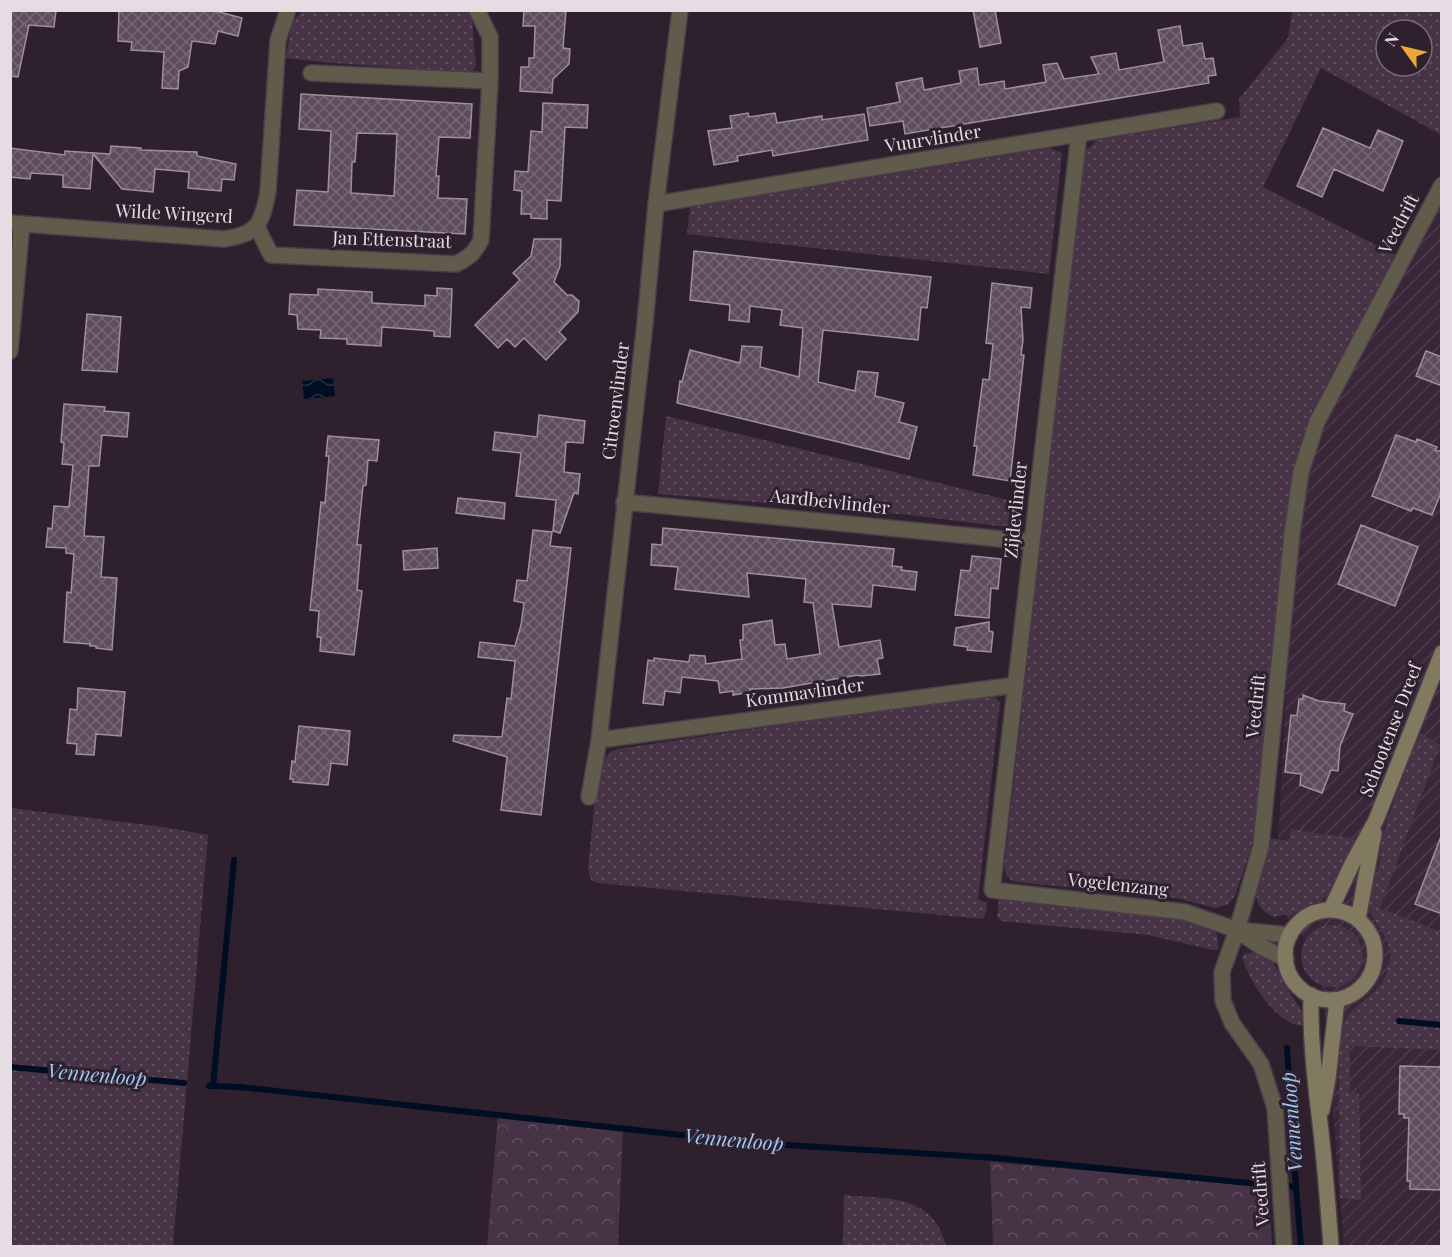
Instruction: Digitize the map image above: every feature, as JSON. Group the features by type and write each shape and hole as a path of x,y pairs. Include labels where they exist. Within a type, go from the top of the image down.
{"street":[{"name":"Wilde Wingerd","path":"16,224 224,240 243,236 257,227 264,211 268,191 278,40 288,10"},
{"name":"Jan Ettenstraat","path":"257,227 271,255 456,264 468,259 476,251 481,240 490,81 490,37 477,10"},
{"name":"Citroenvlinder","path":"589,796 599,740 656,204 680,10"},
{"path":"311,73 490,81"},
{"name":"Vuurvlinder","path":"656,204 1216,111"},
{"name":"Zijdevlinder","path":"992,890 1079,134"},
{"name":"Veedrift","path":"1284,1246 1275,1108 1261,1064 1232,1023 1223,1001 1221,972 1237,930 1261,846 1292,534 1301,472 1317,422 1442,185"},
{"path":"10,351 16,224"},
{"name":"Aardbeivlinder","path":"624,502 1032,542"},
{"name":"Schootense Dreef","path":"1331,909 1376,820 1442,653"},
{"name":"Kommavlinder","path":"599,740 1016,685"},
{"name":"Schootense Dreef","path":"1358,919 1376,820"},
{"name":"Vogelenzang","path":"992,890 1185,912 1237,930 1290,934"},
{"path":"1331,909 1345,912 1358,919 1370,932 1375,948 1374,966 1366,982 1354,994 1337,1000 1311,995 1298,986 1289,974 1286,959 1286,946 1297,924 1307,916 1331,909"},
{"name":"Vogelenzang","path":"1237,930 1260,946 1286,959"},
{"path":"1311,995 1310,1035 1313,1080 1320,1122 1331,1246"},
{"path":"1320,1122 1328,1080 1337,1000"}],"shaded area":[{"path":"1441,205 1441,1246 1344,1246 1320,959 1275,902 1293,556 1316,433"}],"green space":[{"path":"302,11 468,11 472,19 476,66 471,73 286,58 292,22"},
{"path":"1292,11 1441,11 1441,135 1321,68 1263,187 1395,255 1312,412 1294,467 1288,502 1256,824 1251,848 1235,896 1227,905 1215,908 1176,898 1015,882 1008,878 1004,868 1085,151 1097,140 1240,117 1239,99 1288,38"},
{"path":"1050,148 1062,153 1049,274 687,234 690,207"},
{"path":"666,416 1016,502 1013,528 910,515 658,494"},
{"path":"987,695 993,696 1000,702 978,899 987,903 983,919 598,883 590,878 588,868 595,798 598,798 601,769 606,757 617,749"},
{"path":"1421,733 1440,745 1380,908 1441,932 1441,1050 1350,1046 1350,1094 1359,1093 1361,1200 1340,1198 1339,1039 1344,1022 1356,1007 1376,990 1387,973 1390,961 1389,945 1370,910 1369,897 1379,867 1382,840 1387,823"},
{"path":"11,808 164,827 208,835 173,1246 11,1246"},
{"path":"1291,829 1356,839 1342,877 1330,894 1295,913 1274,917 1264,911 1258,903 1256,882 1268,838 1289,841"},
{"path":"999,897 1182,915 1213,929 1217,935 1219,949 1213,950 1148,935 1001,921 997,917"},
{"path":"1326,925 1338,925 1354,934 1361,944 1363,956 1361,968 1354,978 1338,987 1326,987 1315,982 1306,973 1301,962 1301,950 1306,939 1315,930"},
{"path":"1261,952 1271,958 1302,1011 1305,1026 1284,1019 1258,990 1242,957 1244,954"},
{"path":"498,1114 623,1127 618,1246 487,1246"},
{"path":"990,1162 1259,1186 1269,1189 1272,1246 993,1246"},
{"path":"844,1195 892,1199 920,1208 940,1229 946,1246 843,1246"}],"water":[{"path":"333,378 335,396 304,399 302,381"}],"building":[{"path":"10,10 56,10 54,27 29,25 18,77 10,76"},
{"path":"119,10 212,10 242,18 238,36 218,31 215,44 192,41 188,67 179,71 178,89 162,88 164,52 131,50 132,42 118,41"},
{"path":"524,10 566,10 563,48 570,49 569,64 553,79 552,93 520,91 521,67 529,67 529,58 534,58 535,26 523,26"},
{"path":"973,10 995,10 1001,43 980,47"},
{"path":"1180,26 1183,46 1202,43 1205,59 1213,58 1216,75 1208,76 1209,83 905,134 903,121 870,126 867,108 900,102 896,83 922,78 924,90 961,83 959,71 977,68 979,85 1004,81 1005,89 1046,82 1043,65 1057,63 1064,79 1099,74 1091,57 1116,53 1119,70 1164,62 1158,30"},
{"path":"301,94 472,104 470,138 439,137 436,176 439,176 438,198 467,199 465,234 294,225 297,190 328,192 331,131 299,129","holes":["357,133 397,134 394,196 351,193 352,162 355,162"]},
{"path":"543,103 588,105 587,128 565,127 561,201 547,200 547,219 531,218 531,214 521,214 522,191 514,190 515,171 528,172 531,131 542,132"},
{"path":"748,113 749,117 775,113 777,123 822,116 822,120 864,114 868,140 773,156 772,150 737,156 738,161 714,165 708,131 732,128 730,116"},
{"path":"1323,128 1370,148 1378,130 1403,141 1383,191 1334,169 1322,197 1297,186"},
{"path":"111,146 141,148 141,150 197,152 197,156 236,164 234,180 222,179 221,191 188,188 189,172 155,169 153,192 122,189 93,154 90,189 63,187 63,175 31,173 30,179 10,177 10,148 65,155 65,151 110,154"},
{"path":"534,239 561,239 560,266 554,282 567,295 572,295 579,301 578,312 559,332 566,339 546,360 524,338 515,347 507,339 498,348 475,325 520,280 513,273 531,256"},
{"path":"694,251 931,277 927,308 921,307 918,340 823,330 818,382 855,391 858,371 878,373 875,396 904,403 899,422 917,427 909,459 677,403 680,381 682,382 690,350 740,363 742,346 762,347 760,367 799,377 803,328 780,325 782,310 750,306 749,322 729,320 730,305 690,300"},
{"path":"992,283 1032,288 1030,308 1021,307 1023,340 1021,355 1024,355 1010,481 973,475 977,446 974,446 983,379 989,380 993,344 986,343"},
{"path":"437,288 452,289 450,337 434,336 434,331 382,327 381,346 347,344 347,339 320,338 321,330 298,329 297,315 289,314 290,294 318,295 318,289 372,292 372,303 425,306 425,295 437,296"},
{"path":"87,314 121,317 117,372 82,370"},
{"path":"1426,351 1442,357 1442,386 1416,376"},
{"path":"64,404 105,407 104,411 129,413 127,437 102,435 99,466 89,466 84,536 104,537 101,577 117,578 112,650 96,648 90,644 64,642 67,592 71,593 74,554 66,553 66,548 46,547 48,528 52,529 54,506 69,507 73,465 62,464"},
{"path":"539,415 585,421 583,443 566,442 564,472 580,474 578,494 574,493 560,533 553,531 556,500 516,496 521,453 493,450 495,432 537,437"},
{"path":"1396,435 1416,442 1417,439 1437,447 1435,450 1442,452 1442,490 1432,515 1413,508 1411,511 1372,496"},
{"path":"328,436 379,440 377,461 368,460 366,485 363,486 357,545 361,545 357,590 362,591 354,655 320,651 321,637 317,637 319,611 310,610 321,502 325,503 329,456 326,456"},
{"path":"458,498 505,503 504,519 456,513"},
{"path":"1361,525 1418,547 1395,606 1338,584"},
{"path":"663,528 894,549 892,566 917,572 915,590 873,585 871,607 832,604 839,647 880,640 883,658 877,659 880,674 858,675 783,688 750,689 751,692 733,695 733,691 720,693 718,681 682,677 680,693 665,691 663,705 643,703 648,660 654,661 654,658 689,662 690,655 705,656 706,664 742,659 740,640 743,640 743,625 772,620 775,645 785,644 787,659 820,654 813,603 804,602 806,579 747,573 749,597 675,589 678,567 651,565 652,544 662,545"},
{"path":"533,530 552,532 550,546 571,548 541,815 501,810 507,757 453,741 454,735 502,737 507,698 511,699 515,661 478,657 480,642 515,646 524,603 514,601 517,580 527,581"},
{"path":"437,548 438,568 404,570 403,551"},
{"path":"972,556 1001,559 998,589 991,588 989,618 955,615 961,570 970,571"},
{"path":"989,622 989,631 993,632 991,652 967,650 968,647 954,645 956,628"},
{"path":"78,688 125,692 121,736 96,734 94,755 76,754 77,744 67,743 70,709 77,710"},
{"path":"1303,695 1319,701 1345,704 1344,711 1353,714 1340,746 1338,771 1331,770 1322,793 1300,785 1301,774 1285,772 1291,715 1297,716 1299,699 1303,699"},
{"path":"299,726 350,731 347,765 331,763 328,785 293,782 293,779 290,779 292,761 295,762"},
{"path":"1440,839 1442,840 1442,914 1415,904"},
{"path":"1400,1066 1442,1067 1442,1190 1410,1189 1410,1181 1407,1181 1409,1118 1404,1118 1404,1114 1399,1114"}],"waterway":[{"path":"213,1086 234,860"},
{"name":"Vennenloop","path":"1399,1021 1442,1025"},
{"name":"Vennenloop","path":"1287,1048 1296,1187 1288,1186"},
{"name":"Vennenloop","path":"10,1067 184,1083"},
{"name":"Vennenloop","path":"209,1086 240,1087 755,1143 997,1158 1259,1184"},
{"path":"1296,1187 1301,1246"}]}
